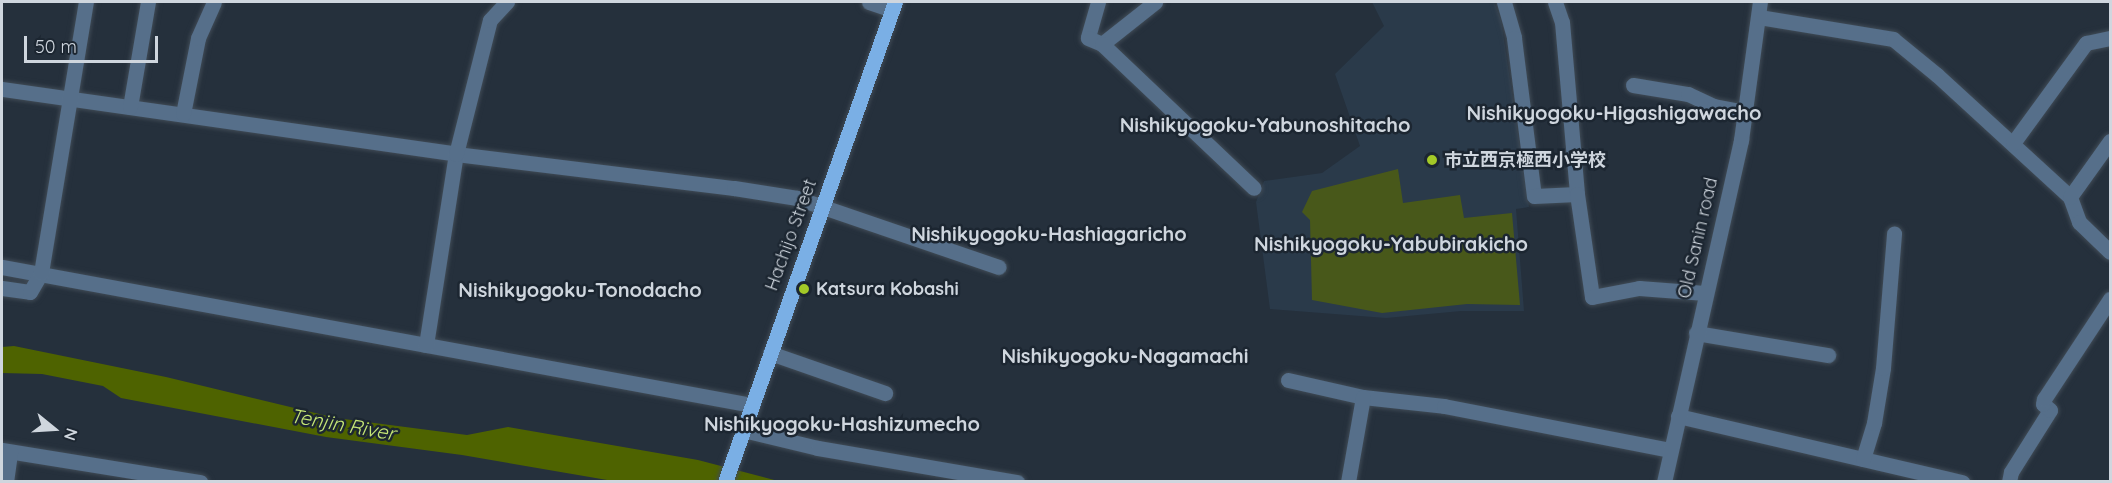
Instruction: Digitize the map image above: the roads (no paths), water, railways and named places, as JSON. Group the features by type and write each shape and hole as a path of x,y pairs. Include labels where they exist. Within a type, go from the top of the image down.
{"main road":[{"name":"Hachijo Street","path":"724,482 893,6"}],"street":[{"path":"2,288 30,292 40,273 86,2"},
{"path":"130,107 148,2"},
{"path":"183,114 198,38 214,2"},
{"path":"426,345 456,154 490,20 507,2"},
{"path":"869,2 893,6"},
{"path":"1098,2 1088,38 1102,44 1254,188"},
{"path":"1102,44 1155,2"},
{"path":"1504,2 1514,38 1534,196 1577,194"},
{"path":"1555,2 1562,22 1577,194 1592,297 1639,288 1705,293"},
{"path":"1759,9 1893,39 2013,143 2070,197 2079,222 2110,252"},
{"name":"Old Sanin road","path":"1664,482 1745,112 1759,9"},
{"path":"2013,143 2086,43 2110,39"},
{"path":"1633,85 1688,94 1714,106 1745,112"},
{"path":"2,89 456,154 734,188 797,198 998,267"},
{"path":"2070,197 2110,141"},
{"path":"1863,459 1874,423 1883,368 1894,232"},
{"path":"2,267 752,405"},
{"path":"2009,482 2012,472 2050,410 2043,404 2044,399 2110,299"},
{"path":"1696,333 1828,355"},
{"path":"770,353 885,393"},
{"path":"1288,380 1363,397 1444,406 1671,450"},
{"path":"1348,482 1363,397"},
{"path":"1678,416 1962,482"},
{"path":"740,436 1017,482"},
{"path":"6,482 6,451 200,482"}],"water":[{"name":"Tenjin River","path":"14,346 166,377 336,418 467,435 508,427 698,460 778,481 613,481 462,455 326,437 121,398 103,386 42,374 2,373 2,347"}],"place":[{"name":"市立西京極西小学校","path":"1432,160"},
{"name":"Katsura Kobashi","path":"804,289"}],"district":[{"name":"Nishikyogoku-Higashigawacho","path":"1614,112"},
{"name":"Nishikyogoku-Yabunoshitacho","path":"1265,124"},
{"name":"Nishikyogoku-Hashiagaricho","path":"1049,233"},
{"name":"Nishikyogoku-Yabubirakicho","path":"1391,243"},
{"name":"Nishikyogoku-Tonodacho","path":"580,289"},
{"name":"Nishikyogoku-Nagamachi","path":"1125,355"},
{"name":"Nishikyogoku-Hashizumecho","path":"842,423"}]}
